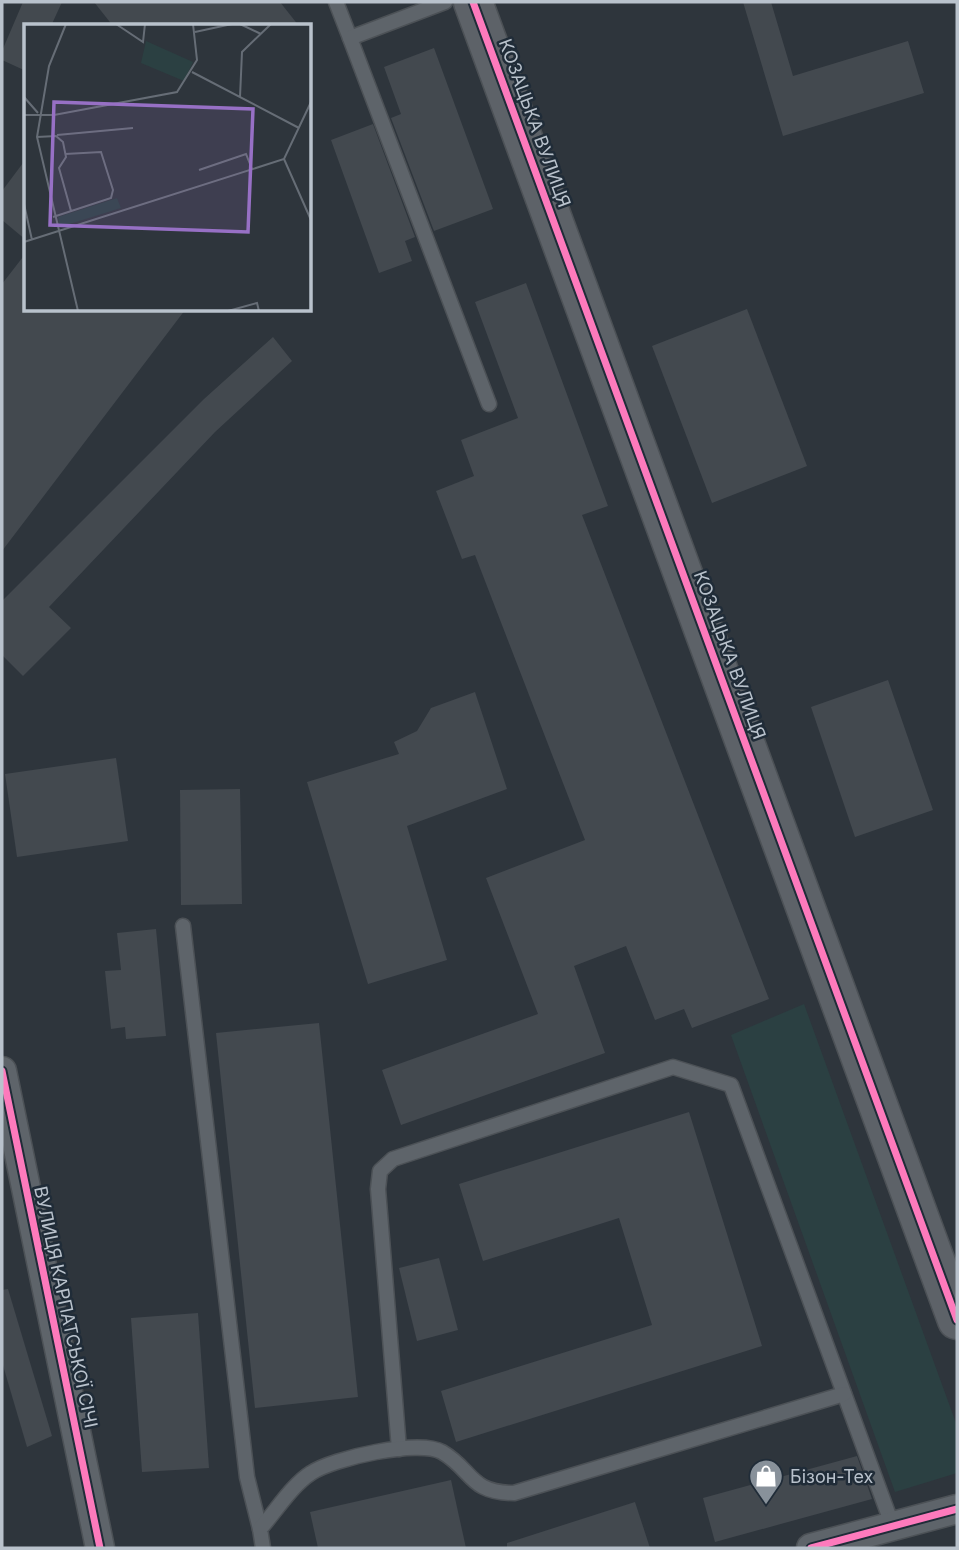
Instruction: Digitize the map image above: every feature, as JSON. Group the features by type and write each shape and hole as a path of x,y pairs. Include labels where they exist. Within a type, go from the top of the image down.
{"street":[{"name":"КОЗАЦЬКА ВУЛИЦЯ","path":"473,2 957,1320"},
{"name":"ВУЛИЦЯ КАРПАТСЬКОЇ СІЧІ","path":"2,1071 100,1548"},
{"path":"811,1548 957,1509"}],"lane":[{"path":"336,2 489,404"},
{"path":"350,38 445,2"},
{"path":"183,926 247,1477 263,1548"},
{"path":"399,1449 378,1189 380,1171 393,1159 673,1067 731,1085 893,1527"},
{"path":"260,1529 310,1473 332,1463 422,1447 441,1451 475,1483 493,1493 514,1493 844,1394"}],"green space":[{"path":"804,1004 957,1426 957,1473 895,1492 731,1035"}],"building":[{"path":"23,2 62,2 52,24 24,24 24,70 2,60 2,51"},
{"path":"94,2 280,2 297,24 111,24"},
{"path":"743,2 771,2 793,76 908,41 924,93 783,136"},
{"path":"434,48 493,209 434,231 391,118 401,114 384,67"},
{"path":"373,124 415,237 405,241 412,261 379,273 331,140"},
{"path":"24,162 24,238 2,220 2,191"},
{"path":"24,256 24,312 183,312 2,551 2,284"},
{"path":"526,283 608,506 582,515 769,999 692,1028 684,1009 655,1020 626,946 574,966 605,1053 401,1125 382,1070 538,1014 486,878 585,840 475,555 462,559 436,491 474,476 461,440 518,418 475,302"},
{"path":"747,309 807,466 712,503 652,346"},
{"path":"273,337 292,361 215,432 49,607 71,628 23,676 2,655 2,601 204,399"},
{"path":"888,680 933,810 855,837 811,707"},
{"path":"475,692 507,789 407,826 447,960 368,984 307,782 399,754 394,742 417,731 431,708"},
{"path":"116,758 128,841 17,857 5,774"},
{"path":"240,789 242,904 181,905 180,790"},
{"path":"156,929 166,1036 126,1039 125,1027 111,1029 105,971 121,970 117,933"},
{"path":"319,1023 358,1397 255,1408 216,1033"},
{"path":"689,1112 762,1346 456,1442 441,1391 652,1325 619,1218 483,1261 459,1184"},
{"path":"439,1258 458,1330 417,1341 399,1268"},
{"path":"8,1289 52,1436 27,1447 2,1362 2,1290"},
{"path":"198,1313 209,1468 142,1472 131,1318"},
{"path":"857,1456 872,1499 715,1542 703,1498"},
{"path":"451,1480 466,1548 318,1548 310,1512"},
{"path":"635,1502 650,1548 507,1548 507,1543"}],"cycle path":[{"path":"473,2 957,1320"},
{"path":"2,1071 100,1548"},
{"path":"811,1548 957,1509"}],"place":[{"name":"Бізон-Тех","path":"766,1506"}]}
